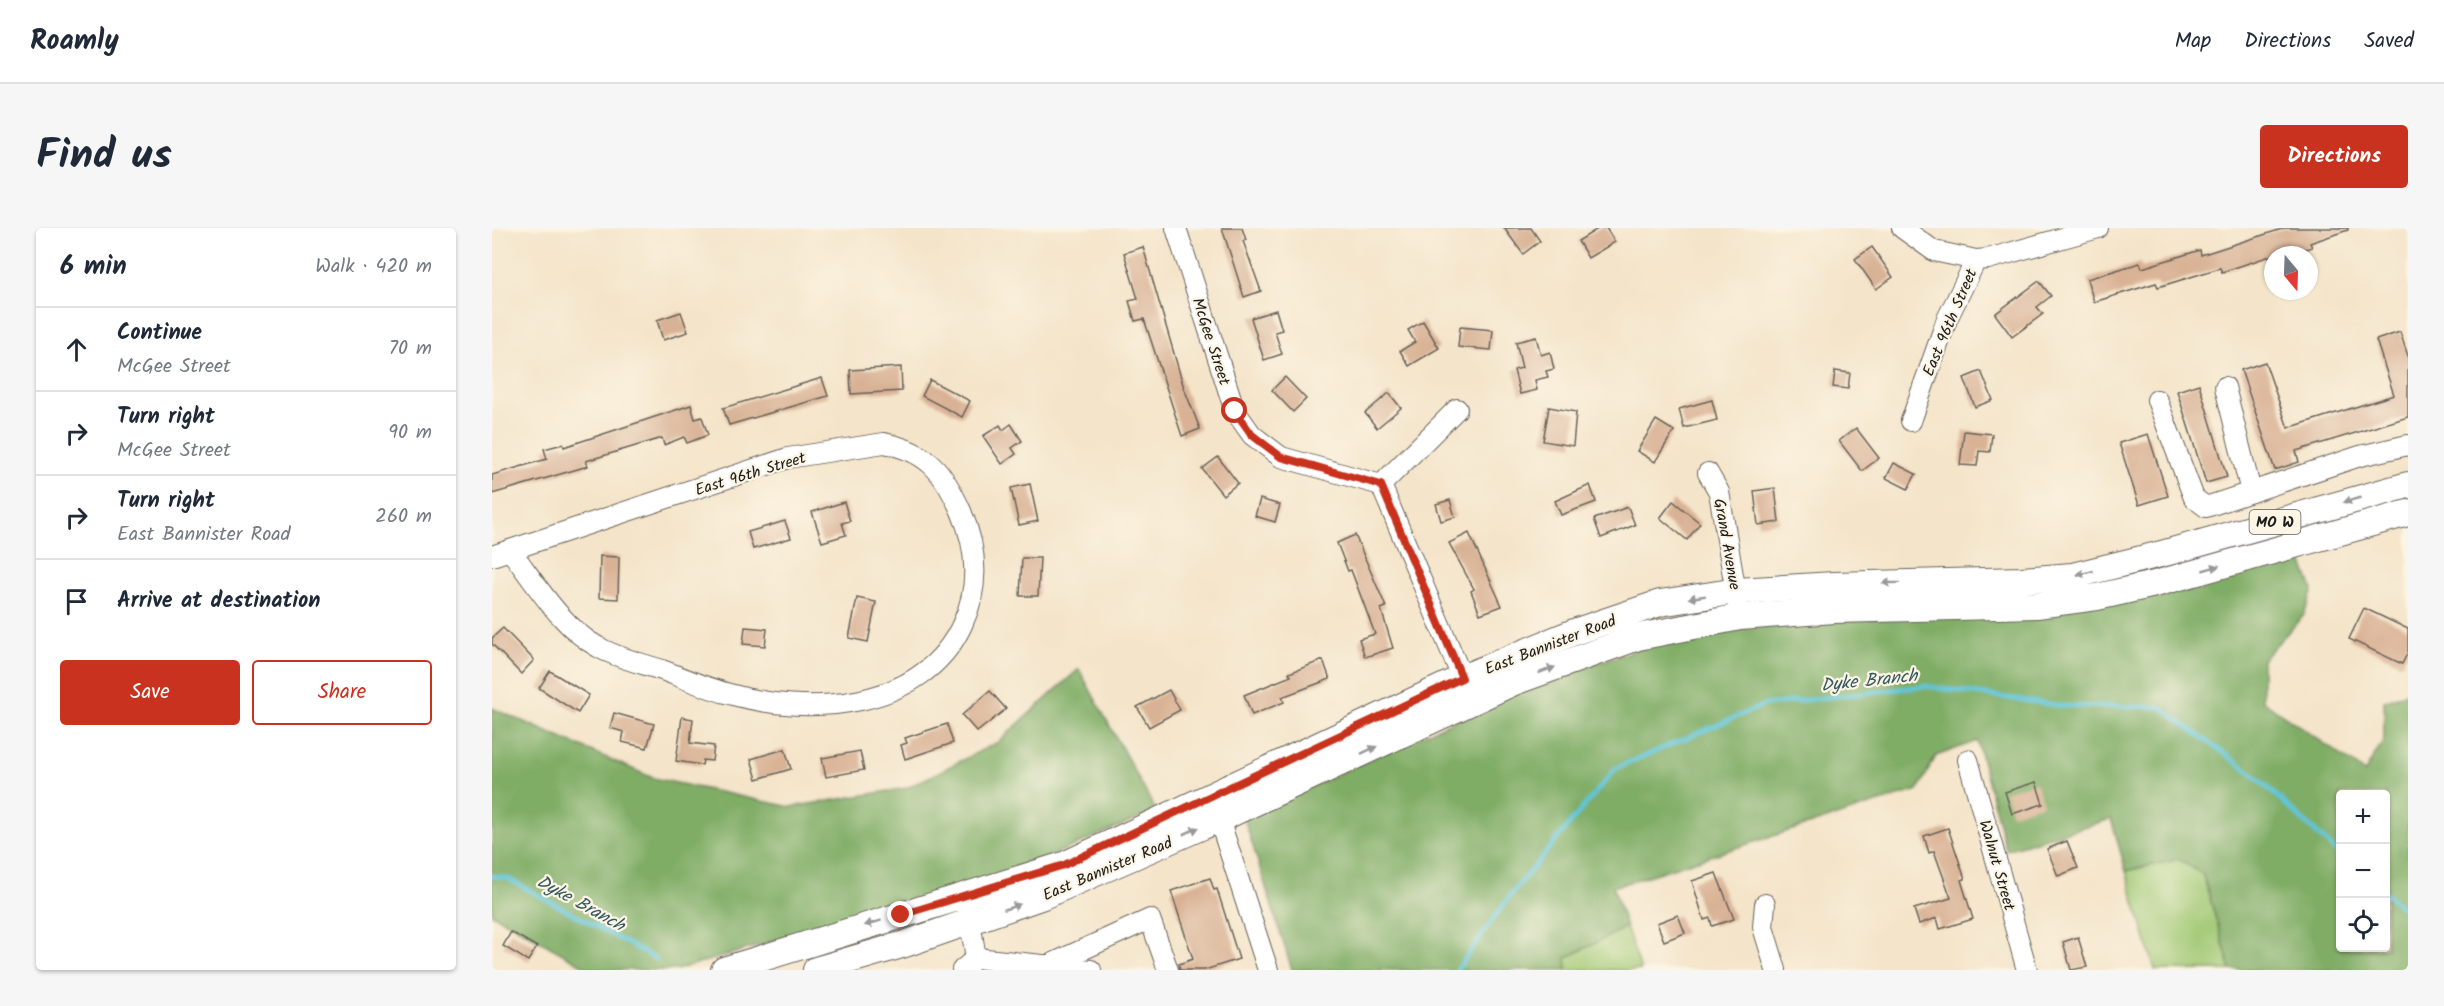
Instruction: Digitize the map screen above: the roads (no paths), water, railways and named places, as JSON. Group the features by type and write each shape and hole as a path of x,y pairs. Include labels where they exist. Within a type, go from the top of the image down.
{"main road":[{"name":"MO W","path":"2213,539 2408,485"},
{"name":"East Bannister Road","path":"816,970 905,944 1043,896 1219,819 1514,682 1638,637 1740,617 1834,610 2037,605 2097,597 2155,584 2408,513"},
{"name":"East Bannister Road","path":"724,970 1064,865 1462,678 1574,632 1660,603 1737,591 1834,585 2032,580 2072,576 2213,539"}],"street":[{"name":"McGee Street","path":"1176,228 1235,411 1252,435 1281,457 1381,485"},
{"path":"1902,228 1934,250 1976,260"},
{"name":"East 96th Street","path":"1911,421 1947,319 1976,260 1988,259 2045,236 2098,228"},
{"path":"2226,387 2252,492"},
{"path":"2157,400 2194,498 2206,507 2213,539"},
{"path":"1457,409 1381,485 1474,702"},
{"name":"East 96th Street","path":"884,443 902,447 923,457 948,482 970,531 975,558 975,578 969,612 957,636 940,658 920,676 896,689 864,699 828,705 791,705 727,693 598,648 580,635 501,553 788,458 884,443"},
{"path":"2206,507 2360,456 2408,446"},
{"name":"Grand Avenue","path":"1708,473 1719,492 1740,617"},
{"name":"Walnut Street","path":"1968,760 2027,970"},
{"path":"1219,819 1268,970"},
{"path":"965,895 971,921 971,966 1048,965 1091,970"},
{"path":"1765,904 1763,927 1776,970"},
{"path":"1048,965 1150,919 1168,970"}],"waterway":[{"name":"Dyke Branch","path":"1457,970 1512,893 1616,768 1764,705 1925,686 2062,706 2160,707 2254,775 2336,851"},
{"name":"Dyke Branch","path":"492,876 507,878 656,959"},
{"name":"Dyke Branch","path":"2390,897 2408,912"}]}
